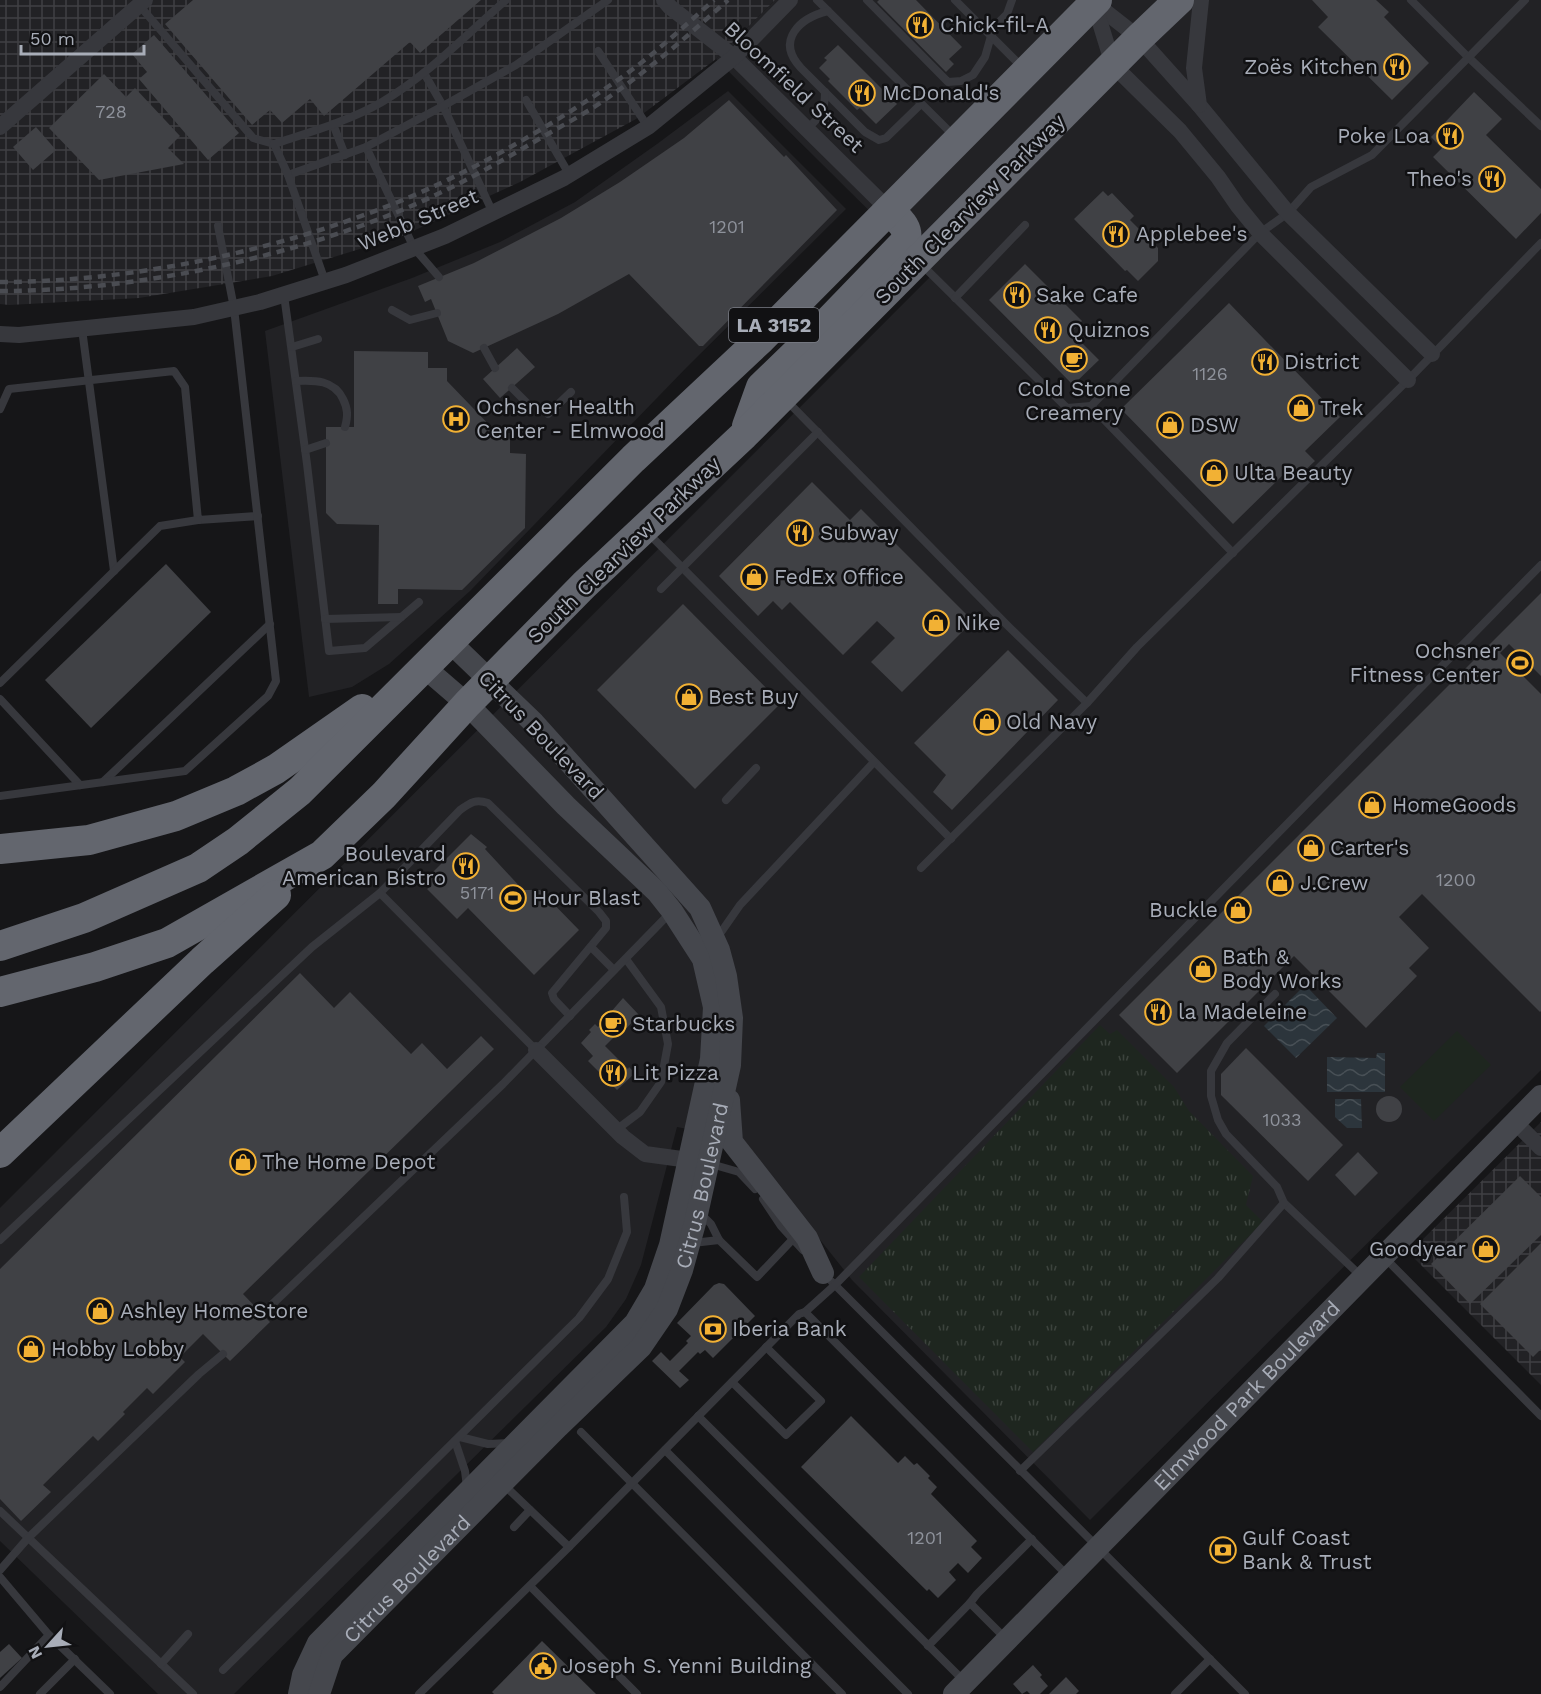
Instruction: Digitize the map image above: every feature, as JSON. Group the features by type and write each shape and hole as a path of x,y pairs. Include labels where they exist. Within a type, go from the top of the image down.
{"highway":[{"name":"South Clearview Parkway","path":"0,992 94,968 167,943 322,855 384,795 467,704 584,585 744,435 1179,0"},
{"name":"LA 3152","path":"0,946 84,918 198,868 300,792 633,459 761,339 1094,1"},
{"path":"744,435 761,387 906,242 905,226 889,210"},
{"path":"0,849 89,840 176,816 236,791 276,769 424,667"},
{"path":"0,1153 202,961 322,855"}],"street":[{"name":"Bloomfield Street","path":"664,0 734,57 889,210"},
{"name":"Webb Street","path":"0,334 19,335 194,317 284,295 445,236 569,174 648,127 734,57 790,0"},
{"path":"1199,105 1194,68 1201,0"},
{"path":"1094,1 1139,38 1199,105 1288,213 1432,354"},
{"path":"1094,1 1113,65 1180,131 1260,233 1408,380"},
{"path":"0,127 142,3"},
{"name":"Citrus Boulevard","path":"450,642 534,723 700,908 715,941 726,976 732,1018 728,1077 698,1161"},
{"name":"Citrus Boulevard","path":"299,1694 303,1675 318,1643 467,1492 495,1477 516,1442 635,1323 680,1240 698,1161 711,1059 714,1007 703,959 672,910 657,892 566,806 467,704 424,667"},
{"path":"536,1050 616,1130 645,1154 698,1161"},
{"path":"728,1077 732,1142 807,1238 829,1279"},
{"name":"Elmwood Park Boulevard","path":"960,1688 1541,1096"},
{"path":"1515,1122 1541,1148"},
{"name":"Citrus Boulevard","path":"319,1694 332,1656 495,1477 641,1347 667,1309 682,1270 680,1240"}],"lane":[{"path":"142,3 253,138 274,144 333,124 381,103 424,73 506,0"},
{"path":"288,175 366,147 443,106 516,65 608,0"},
{"path":"817,0 958,140"},
{"path":"867,0 948,82 961,81 973,75 985,57 991,36 998,23 1007,14 1012,0"},
{"path":"956,0 1025,71"},
{"path":"1411,0 1541,126"},
{"path":"918,261 1067,408 1091,406 1260,233 1288,213 1311,187 1372,154 1525,0"},
{"path":"828,11 815,14 799,24 793,32 790,46 796,64 865,132 879,140 886,138 921,104"},
{"path":"598,51 648,127"},
{"path":"424,73 443,106 493,213"},
{"path":"822,115 825,92"},
{"path":"526,100 569,174"},
{"path":"807,129 822,115 843,111"},
{"path":"333,124 345,155"},
{"path":"274,144 288,175 325,281"},
{"path":"366,147 414,248 439,277"},
{"path":"955,298 1024,225"},
{"path":"0,796 185,771 268,696 276,681 234,308 218,226"},
{"path":"921,868 1087,703 1137,647 1408,380 1541,243"},
{"path":"284,295 329,651 365,648 419,602"},
{"path":"392,310 410,320 437,313"},
{"path":"82,329 114,571"},
{"path":"292,346 318,339"},
{"path":"484,348 495,368"},
{"path":"0,409 9,389 174,371 185,387 198,520"},
{"path":"296,381 331,385 339,392 348,410 345,427"},
{"path":"512,387 528,405"},
{"path":"548,414 571,392"},
{"path":"783,396 1007,625 1087,703"},
{"path":"1091,406 1233,553"},
{"path":"661,589 818,432"},
{"path":"305,450 326,442"},
{"path":"0,683 160,526 198,520 258,516"},
{"path":"644,529 951,839"},
{"path":"419,1694 569,1548 799,1314 805,1312 829,1279 1541,565"},
{"path":"325,619 401,617"},
{"path":"103,782 270,624"},
{"path":"0,699 80,786"},
{"path":"715,941 741,904 874,762"},
{"path":"726,800 756,768"},
{"path":"0,1240 312,947 380,893 460,810 478,800 489,803 606,921 606,928 552,993 554,999 570,1016"},
{"path":"380,893 536,1050"},
{"path":"262,1314 536,1050 672,910"},
{"path":"591,947 614,970"},
{"path":"616,1130 640,1112 661,1082 668,1044 661,1007 626,958"},
{"path":"1275,994 1227,1043 1211,1071 1212,1096 1218,1120 1226,1134 1277,1188 1284,1203 1363,1278"},
{"path":"698,1161 739,1172 751,1184 793,1239 829,1279 1245,1694"},
{"path":"223,1670 579,1318 608,1279 627,1233 624,1197"},
{"path":"1020,1471 1218,1278 1284,1203"},
{"path":"688,1208 711,1224 719,1240 757,1277 793,1239"},
{"path":"680,1240 719,1240"},
{"path":"1384,1257 1541,1416"},
{"path":"805,1312 1069,1578"},
{"path":"732,1382 786,1436 821,1401 766,1347"},
{"path":"0,1569 28,1538 223,1354"},
{"path":"698,1416 928,1646 960,1688"},
{"path":"581,1432 836,1692"},
{"path":"457,1439 488,1444 516,1442"},
{"path":"457,1439 465,1471 467,1492"},
{"path":"665,1450 908,1694"},
{"path":"495,1477 569,1548"},
{"path":"514,1527 530,1510"},
{"path":"0,1511 193,1694"},
{"path":"928,1646 1032,1539"},
{"path":"0,1576 49,1635 110,1694"},
{"path":"530,1586 637,1694"},
{"path":"970,1603 1007,1640"},
{"path":"161,1664 188,1634"},
{"path":"0,1687 49,1635"},
{"path":"40,1694 75,1659"},
{"path":"1175,1694 1210,1659"}],"shaded area":[{"path":"0,0 775,0 716,59 636,119 520,182 402,236 272,276 139,298 9,305 0,304"},
{"path":"775,0 1541,0 1541,1070 1090,1520 852,1280 740,1139 677,1127 641,1265 626,1299 606,1327 234,1694 158,1694 0,1541 0,1208 933,274 716,59"},
{"name":"Ochsner Health Center - Elmwood","path":"728,91 846,209 687,367 470,591 389,664 352,687 309,697 265,331 412,278 500,242 575,202"},
{"path":"1541,1122 1541,1385 1409,1253"}],"green space":[{"path":"1100,1025 1110,1034 1117,1030 1174,1087 1189,1111 1253,1176 1246,1205 1263,1222 1033,1452 859,1277"},
{"path":"1457,1031 1491,1065 1434,1121 1400,1087"}],"water":[{"path":"1305,985 1337,1018 1296,1058 1264,1026"},
{"path":"1377,1053 1385,1053 1385,1092 1327,1092 1327,1057 1376,1058"},
{"path":"1335,1099 1361,1099 1362,1128 1347,1128 1335,1117"}],"building":[{"path":"193,0 481,0 420,53 410,42 324,116 310,99 282,123 270,110 252,125 165,24"},
{"name":"Chick-fil-A","path":"879,0 916,0 962,47 949,59 954,64 946,72 877,2"},
{"path":"1312,0 1376,0 1389,12 1384,17 1429,63 1392,100 1318,27 1328,17"},
{"path":"154,35 239,133 208,160 139,79 147,72 132,54"},
{"name":"McDonald's","path":"838,45 897,104 876,124 860,108 857,110 828,81 830,79 819,68 827,60 824,58"},
{"path":"104,74 126,97 135,88 180,136 168,148 184,164 99,180 49,128"},
{"path":"1474,92 1502,119 1486,135 1541,189 1541,213 1516,239 1433,157 1442,148 1431,137"},
{"path":"729,100 784,157 786,155 837,210 703,346 699,346 629,274 558,314 473,353 448,341 431,299 425,302 418,286 474,263 561,218 620,182 684,138"},
{"path":"36,127 56,150 33,170 13,147"},
{"name":"Applebee's","path":"1103,191 1108,196 1112,193 1134,216 1130,220 1158,248 1158,261 1138,281 1127,270 1125,271 1074,219"},
{"path":"1025,264 1082,321 1071,332 1099,360 1073,385 989,300"},
{"path":"1229,303 1340,417 1305,451 1315,461 1299,476 1290,468 1233,524 1121,409"},
{"path":"517,348 535,367 500,398 483,379"},
{"path":"354,351 428,352 428,368 447,368 447,381 497,433 510,433 510,453 526,454 525,528 462,590 398,589 398,604 378,604 379,525 337,524 326,513 326,427 354,427"},
{"path":"812,482 850,520 861,509 973,621 902,692 871,662 895,638 877,621 843,655 790,602 782,610 773,601 758,616 719,576"},
{"path":"166,564 211,612 91,728 45,680"},
{"path":"1541,593 1541,676 1509,644 1500,653 1541,694 1541,1011 1422,894 1399,917 1429,948 1409,968 1417,976 1366,1028 1294,956 1177,1073 1119,1015"},
{"name":"Best Buy","path":"683,604 781,703 695,789 597,690"},
{"name":"Old Navy","path":"1008,650 1058,700 952,810 933,792 946,775 914,743"},
{"path":"471,834 487,847 485,849 523,890 540,890 579,930 534,975 468,908 457,919 427,889 431,886 425,880"},
{"path":"300,973 334,1008 350,992 411,1054 422,1043 447,1069 481,1036 494,1049 243,1294 270,1322 230,1361 203,1334 180,1357 185,1362 153,1394 147,1388 98,1441 93,1436 43,1485 51,1492 21,1521 0,1499 0,1269"},
{"path":"623,998 639,1015 620,1035 618,1033 605,1046 635,1073 617,1090 588,1061 593,1056 581,1043 591,1032 589,1030 595,1024 598,1027"},
{"path":"1246,1048 1343,1145 1308,1181 1221,1095 1221,1074"},
{"path":"1389,1096 1399,1099 1402,1109 1399,1119 1389,1122 1379,1119 1376,1109 1379,1099"},
{"path":"1358,1152 1378,1173 1355,1196 1335,1175"},
{"name":"Goodyear","path":"1520,1176 1541,1197 1541,1235 1470,1304 1431,1264"},
{"path":"1541,1243 1541,1349 1533,1357 1480,1304"},
{"name":"Iberia Bank","path":"724,1284 755,1316 713,1358 705,1350 700,1354 698,1352 679,1371 689,1380 680,1388 652,1361 661,1352 670,1361 688,1343 686,1341 691,1336 677,1323 714,1285"},
{"path":"851,1416 898,1463 905,1456 914,1465 917,1463 937,1487 931,1494 977,1541 971,1547 982,1558 968,1573 958,1563 949,1572 956,1580 938,1598 929,1589 927,1591 801,1467"},
{"name":"Joseph S. Yenni Building","path":"542,1641 596,1694 494,1694 492,1692"},
{"path":"9,1644 22,1658 0,1678 0,1652"},
{"path":"1033,1665 1048,1686 1040,1694 1030,1694 1027,1691 1022,1694 1013,1684"},
{"path":"1066,1677 1079,1691 1076,1694 1049,1694"}],"railway":[{"path":"0,282 50,281 100,276 152,270 203,260 303,235 352,220 398,202 479,164 585,102 637,66 714,0"},
{"path":"0,291 50,290 101,285 153,279 205,269 306,244 402,210 472,177 598,105 660,59 728,0"}],"place":[{"name":"Chick-fil-A","path":"920,25"},
{"name":"Zoës Kitchen","path":"1397,67"},
{"name":"McDonald's","path":"862,93"},
{"name":"Poke Loa","path":"1450,136"},
{"name":"Theo's","path":"1492,179"},
{"name":"Applebee's","path":"1116,234"},
{"name":"Sake Cafe","path":"1017,295"},
{"name":"Quiznos","path":"1048,330"},
{"name":"Cold Stone Creamery","path":"1074,359"},
{"name":"District","path":"1265,362"},
{"name":"Trek","path":"1301,408"},
{"name":"Ochsner Health Center - Elmwood","path":"456,419"},
{"name":"DSW","path":"1170,425"},
{"name":"Ulta Beauty","path":"1214,473"},
{"name":"Subway","path":"800,533"},
{"name":"FedEx Office","path":"754,577"},
{"name":"Nike","path":"936,623"},
{"name":"Ochsner Fitness Center","path":"1520,663"},
{"name":"Best Buy","path":"689,697"},
{"name":"Old Navy","path":"987,722"},
{"name":"HomeGoods","path":"1372,805"},
{"name":"Carter's","path":"1311,848"},
{"name":"Boulevard American Bistro","path":"466,866"},
{"name":"J.Crew","path":"1280,883"},
{"name":"Hour Blast","path":"513,898"},
{"name":"Buckle","path":"1238,910"},
{"name":"Bath & Body Works","path":"1203,969"},
{"name":"la Madeleine","path":"1158,1012"},
{"name":"Starbucks","path":"613,1024"},
{"name":"Lit Pizza","path":"613,1073"},
{"name":"The Home Depot","path":"243,1162"},
{"name":"Goodyear","path":"1486,1249"},
{"name":"Ashley HomeStore","path":"100,1311"},
{"name":"Iberia Bank","path":"713,1329"},
{"name":"Hobby Lobby","path":"31,1349"},
{"name":"Gulf Coast Bank & Trust","path":"1223,1550"},
{"name":"Joseph S. Yenni Building","path":"543,1666"}]}
